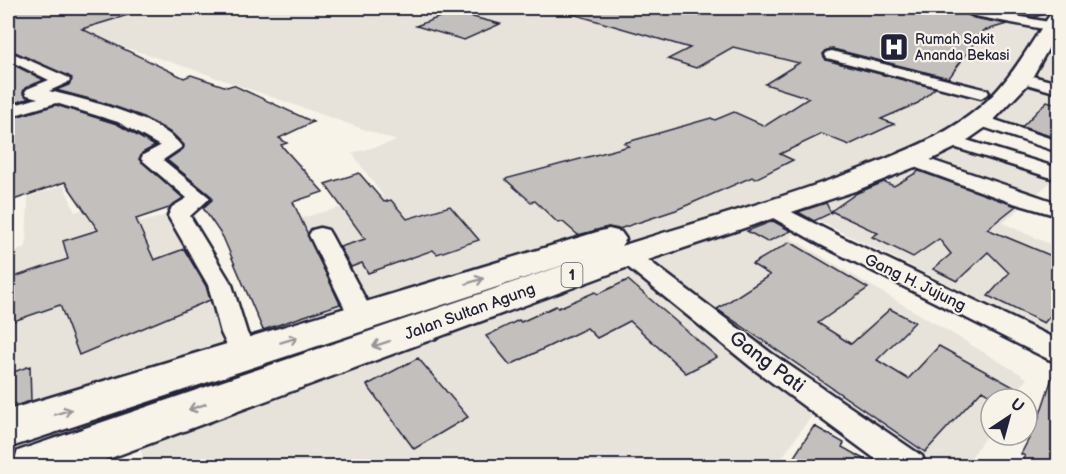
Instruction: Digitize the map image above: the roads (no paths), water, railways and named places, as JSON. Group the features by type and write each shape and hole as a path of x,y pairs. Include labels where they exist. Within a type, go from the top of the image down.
{"highway":[{"name":"Jalan Sultan Agung","path":"8,429 852,162 955,114 981,106 1021,78 1050,18"},
{"name":"Jalan Sultan Agung","path":"35,466 627,255 845,185 910,159 950,140 981,106 1009,61 1050,18"}],"street":[{"path":"962,8 975,12 1050,18"},
{"path":"8,55 62,80 33,92 117,116 146,128 173,147 150,159 200,198 180,212 179,216 220,285 234,333 244,353"},
{"path":"832,55 981,106 1053,144"},
{"path":"1021,78 1059,88"},
{"path":"8,112 56,98"},
{"path":"950,140 1059,174"},
{"path":"910,159 1017,198 1059,210"},
{"name":"Gang H. Jujung","path":"774,209 829,240 1059,352"},
{"path":"320,235 362,317"},
{"name":"Gang Pati","path":"627,255 761,360 910,466"}],"place":[{"name":"Rumah Sakit Ananda Bekasi","path":"894,47"}]}
